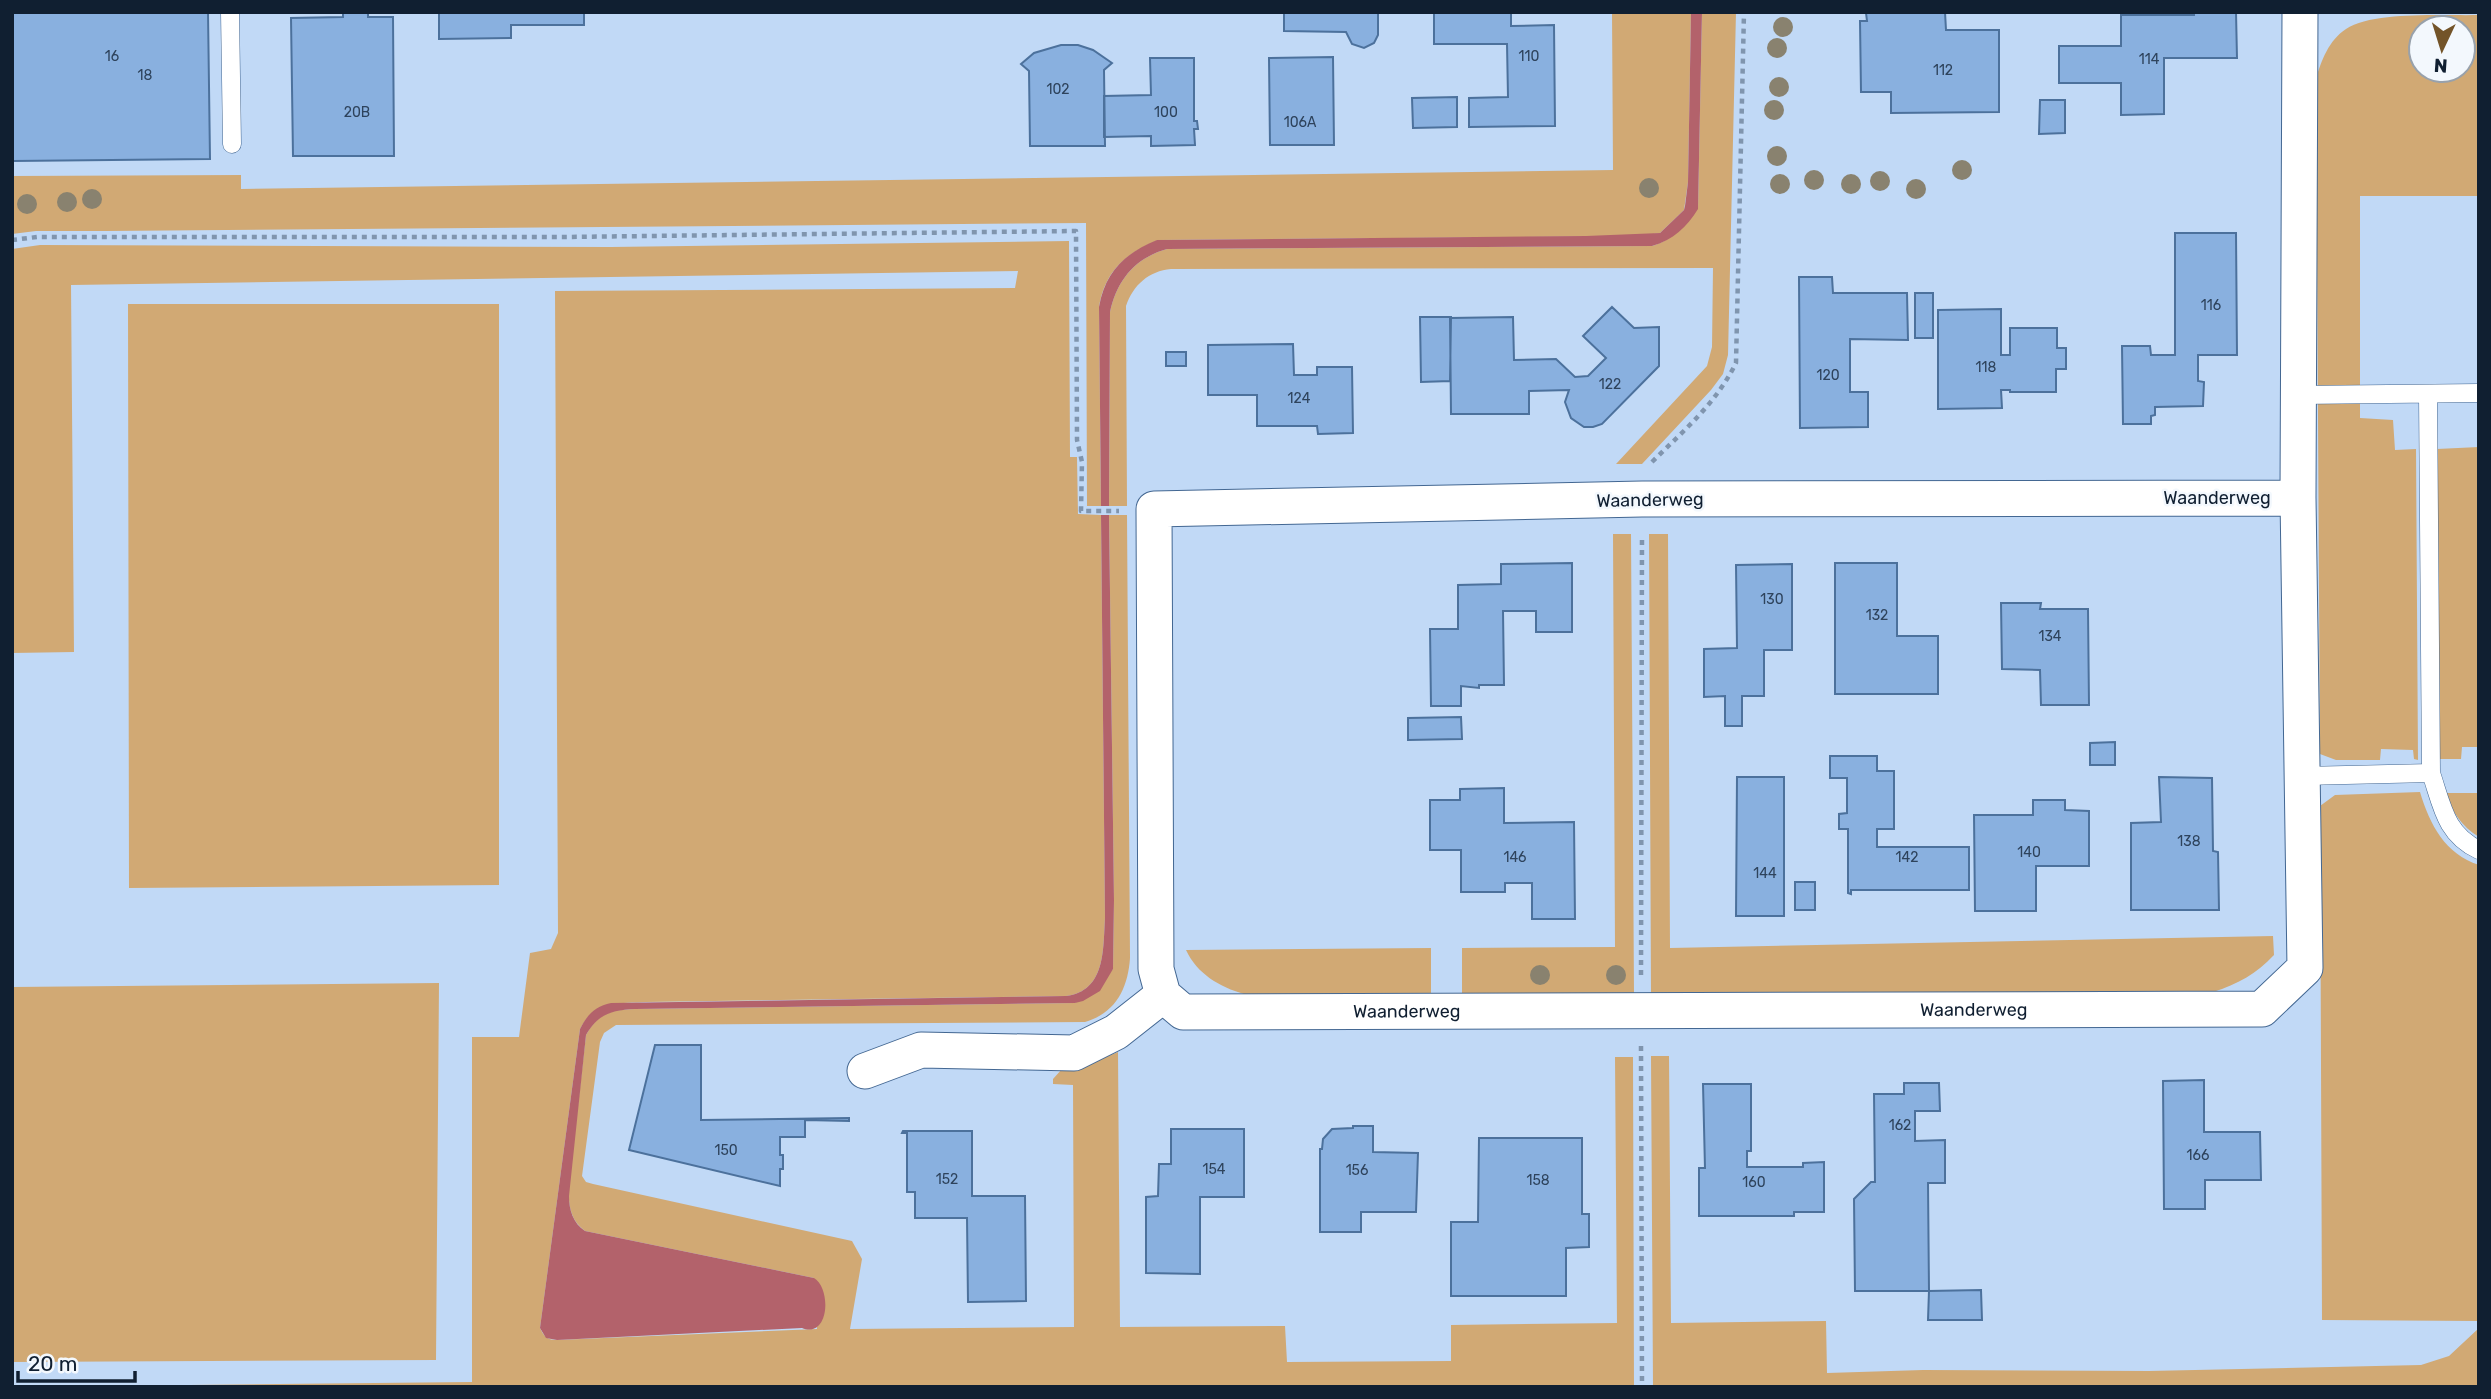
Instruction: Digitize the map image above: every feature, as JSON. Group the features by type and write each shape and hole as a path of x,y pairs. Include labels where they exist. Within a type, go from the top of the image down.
{"street":[{"name":"Waanderweg","path":"2298,498 1642,499 1154,509 1156,969 1164,995 1183,1012 2262,1009 2305,968 2298,498 2300,12"},
{"path":"865,1071 921,1051 1074,1053 1116,1032 1164,995"}],"lane":[{"path":"230,12 232,144"},
{"path":"2298,395 2479,393"},
{"path":"2428,394 2431,773 2449,826 2466,844 2479,850"},
{"path":"2303,776 2431,773"}],"path":[{"path":"1642,1387 1643,482 1651,463 1723,388 1736,363 1744,12"},
{"path":"12,240 37,237 563,237 1076,231 1077,440 1082,462 1081,511 1128,511"}],"shaded area":[{"path":"1612,12 1691,12 1688,182 1684,210 1660,233 1640,236 1158,240 1146,245 1118,265 1106,283 1099,307 1101,506 1087,506 1086,223 36,231 12,234 12,176 241,175 241,189 1613,170"},
{"path":"1691,12 1702,12 1698,209 1679,232 1660,243 1652,246 1167,249 1137,264 1117,290 1110,312 1109,506 1101,506 1099,307 1106,284 1126,258 1157,240 1660,233 1685,206 1688,182"},
{"path":"1702,12 1736,12 1728,355 1723,374 1711,390 1642,464 1616,464 1707,366 1712,347 1713,268 1171,269 1143,280 1126,306 1127,506 1109,506 1110,312 1117,290 1137,264 1167,249 1652,246 1666,240 1678,231 1698,208"},
{"path":"2477,15 2479,196 2360,196 2360,418 2393,420 2395,450 2416,449 2418,760 2414,759 2413,750 2381,749 2380,760 2336,760 2320,754 2316,79 2330,45 2346,29 2373,19 2407,16 2407,84 2477,84"},
{"path":"1069,241 1070,457 1077,457 1078,514 1101,515 1105,918 1100,967 1089,986 1066,996 646,1002 607,1005 593,1012 580,1029 540,1328 547,1337 557,1340 817,1329 814,1278 585,1231 576,1221 569,1204 569,1184 586,1035 601,1017 619,1010 635,1009 1075,1003 1113,969 1109,515 1127,515 1130,958 1123,989 1112,1006 1096,1018 1085,1022 616,1025 604,1033 600,1042 582,1176 586,1182 593,1184 852,1241 862,1259 850,1329 1074,1327 1073,1085 1053,1084 1053,1079 1062,1069 1096,1061 1118,1052 1120,1327 1285,1326 1287,1362 1451,1361 1451,1325 1617,1323 1615,1057 1633,1057 1634,1387 12,1387 472,1382 472,1037 519,1037 530,953 551,949 558,933 555,291 1015,288 1018,271 71,285 74,652 12,653 12,249 40,245 611,247"},
{"path":"128,304 499,304 499,885 129,888"},
{"path":"2479,447 2479,747 2462,747 2461,759 2439,759 2437,449"},
{"path":"1101,515 1109,515 1114,900 1113,969 1100,991 1075,1003 635,1009 606,1014 595,1022 586,1035 569,1196 571,1211 577,1224 585,1231 814,1278 824,1292 825,1311 818,1326 811,1329 557,1340 546,1338 540,1328 580,1029 596,1009 611,1003 1066,996 1089,986 1100,967 1105,918"},
{"path":"1613,534 1631,534 1634,994 1462,995 1462,948 1615,947"},
{"path":"1649,534 1668,534 1670,948 2273,936 2274,955 2246,978 2213,992 1651,994"},
{"path":"2420,792 2440,837 2457,854 2479,865 2479,1321 2322,1320 2320,806 2335,795"},
{"path":"2444,793 2479,793 2479,837 2458,818"},
{"path":"1431,948 1431,995 1244,994 1226,988 1203,973 1186,950"},
{"path":"439,983 436,1360 12,1362 12,987"},
{"path":"1651,1056 1669,1056 1671,1323 1826,1321 1827,1373 1923,1370 2149,1371 2421,1365 2449,1356 2479,1328 2479,1387 1653,1387"}],"building":[{"path":"12,12 208,12 210,159 13,161"},
{"path":"343,12 368,12 368,17 393,17 394,156 293,156 291,18 343,17"},
{"path":"439,12 584,12 584,25 511,25 511,38 439,39"},
{"path":"1284,12 1378,12 1378,35 1374,43 1364,48 1352,44 1346,32 1284,31"},
{"path":"1434,12 1511,12 1511,26 1554,25 1555,126 1469,127 1469,98 1508,97 1507,44 1434,44"},
{"path":"1833,12 1945,12 1946,30 1999,30 1999,112 1891,113 1891,92 1861,92 1860,21 1867,21 1866,13"},
{"path":"2194,12 2236,12 2237,58 2164,58 2164,114 2121,115 2121,83 2059,83 2059,46 2121,46 2121,15 2194,15"},
{"path":"1061,45 1078,45 1093,50 1112,63 1104,70 1105,146 1030,146 1029,71 1021,64 1034,53"},
{"path":"1333,57 1334,145 1270,145 1269,58"},
{"path":"1150,58 1194,58 1194,121 1197,121 1198,129 1194,129 1195,145 1151,146 1151,136 1104,137 1104,96 1151,95"},
{"path":"1457,97 1457,127 1413,128 1412,98"},
{"path":"2040,100 2065,100 2065,133 2039,134"},
{"path":"2175,233 2236,233 2237,355 2198,355 2198,381 2204,382 2203,406 2155,407 2151,424 2123,424 2122,346 2150,346 2151,355 2175,355"},
{"path":"1799,277 1832,277 1833,293 1907,293 1908,340 1850,339 1850,392 1868,392 1868,427 1800,428"},
{"path":"1915,293 1933,293 1933,338 1915,338"},
{"path":"1612,307 1634,328 1659,327 1659,366 1602,424 1584,427 1571,418 1565,402 1569,390 1529,391 1529,414 1451,414 1450,318 1513,317 1514,360 1556,359 1575,377 1588,376 1606,358 1583,336"},
{"path":"2001,309 2001,355 2010,355 2010,328 2057,328 2057,348 2066,348 2066,369 2056,369 2056,392 2001,390 2002,408 1938,409 1938,310"},
{"path":"1420,317 1451,317 1450,381 1421,382"},
{"path":"1293,344 1294,375 1317,375 1317,367 1352,367 1353,433 1318,434 1317,426 1257,426 1257,395 1208,395 1208,345"},
{"path":"1166,352 1186,352 1186,366 1166,366"},
{"path":"1572,563 1572,632 1536,632 1536,611 1503,611 1504,685 1479,685 1479,688 1461,686 1461,706 1431,706 1430,629 1458,629 1458,585 1501,584 1501,564"},
{"path":"1835,563 1897,563 1897,636 1938,636 1938,694 1835,694"},
{"path":"1792,564 1792,650 1764,650 1764,696 1742,696 1742,726 1725,726 1725,696 1704,697 1704,649 1737,648 1736,565"},
{"path":"2001,603 2041,603 2040,609 2088,609 2089,705 2041,705 2040,670 2002,669"},
{"path":"1461,717 1462,739 1408,740 1408,718"},
{"path":"2115,742 2115,765 2090,765 2090,743"},
{"path":"1830,756 1877,756 1877,771 1894,771 1894,829 1877,829 1877,847 1969,847 1969,890 1851,890 1851,894 1848,893 1848,829 1839,829 1839,814 1847,813 1847,778 1830,778"},
{"path":"1737,777 1784,777 1784,916 1736,916"},
{"path":"2159,777 2212,778 2213,851 2218,852 2219,910 2131,910 2131,823 2161,822"},
{"path":"1504,788 1504,823 1574,822 1575,919 1532,919 1532,883 1505,883 1505,892 1461,892 1461,850 1430,850 1430,800 1460,800 1460,789"},
{"path":"2033,800 2065,800 2065,810 2089,811 2089,866 2036,866 2036,911 1975,911 1974,815 2033,815"},
{"path":"1795,882 1815,882 1815,910 1795,910"},
{"path":"655,1045 701,1045 701,1120 849,1118 849,1121 805,1120 805,1137 780,1137 783,1169 780,1169 780,1186 629,1150"},
{"path":"2204,1080 2204,1132 2260,1132 2261,1180 2205,1180 2205,1209 2164,1209 2163,1081"},
{"path":"1904,1083 1939,1083 1940,1111 1915,1111 1915,1141 1945,1140 1945,1183 1928,1183 1929,1291 1855,1291 1854,1199 1871,1182 1875,1182 1874,1094 1904,1094"},
{"path":"1703,1084 1751,1084 1751,1151 1747,1151 1747,1167 1803,1167 1803,1163 1824,1162 1824,1212 1794,1212 1794,1216 1699,1216 1699,1168 1705,1168"},
{"path":"1373,1126 1373,1152 1418,1153 1416,1212 1361,1212 1361,1232 1320,1232 1320,1149 1323,1139 1332,1129"},
{"path":"1171,1129 1244,1129 1244,1197 1200,1197 1200,1274 1146,1273 1146,1197 1158,1196 1159,1164 1171,1164"},
{"path":"972,1131 972,1196 1025,1196 1026,1301 968,1302 967,1218 915,1218 915,1192 907,1192 907,1133 902,1133"},
{"path":"1479,1138 1582,1138 1582,1214 1589,1214 1589,1247 1566,1248 1566,1296 1451,1296 1451,1222 1478,1222"},
{"path":"1981,1290 1982,1320 1928,1320 1929,1291"}]}
